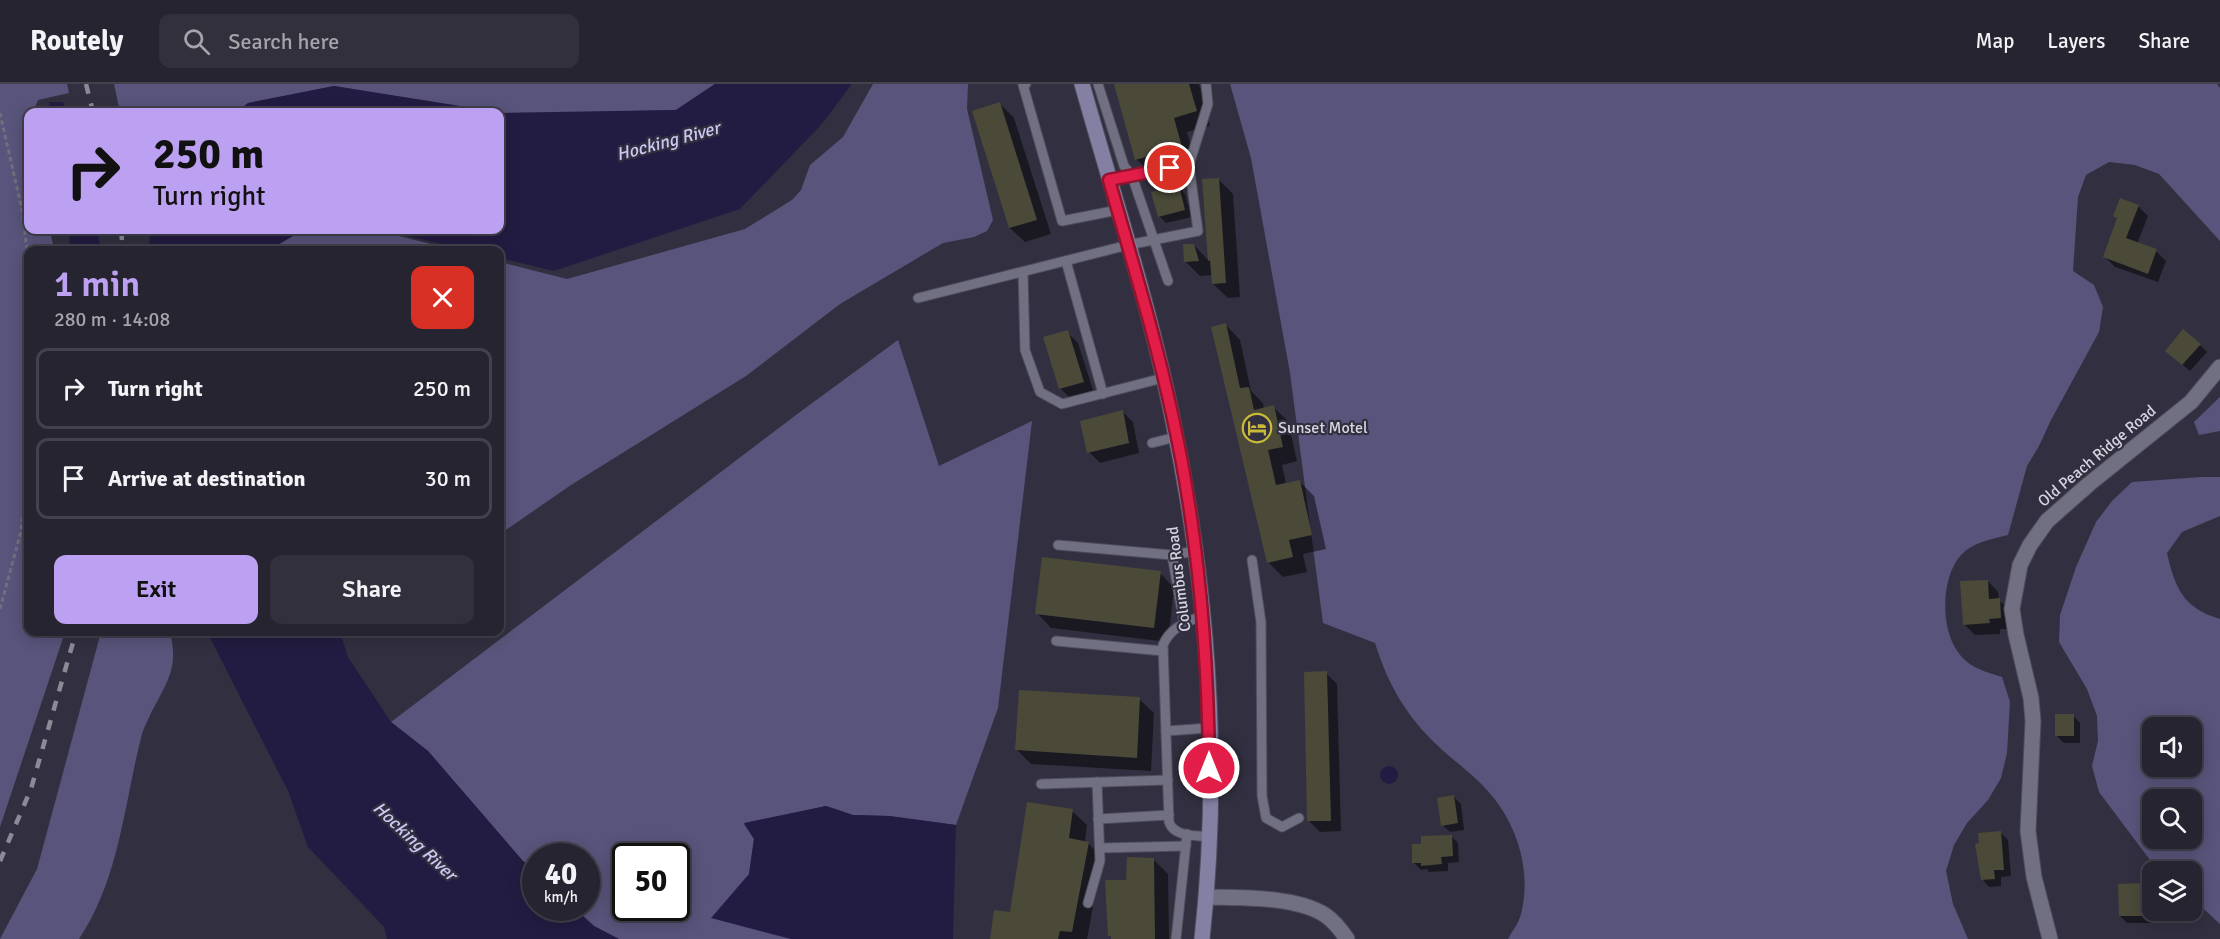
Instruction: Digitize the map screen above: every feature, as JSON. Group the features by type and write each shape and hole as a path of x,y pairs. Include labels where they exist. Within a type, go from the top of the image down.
{"main road":[{"name":"Columbus Road","path":"1082,84 1163,378 1196,551 1203,615 1209,728 1208,837 1202,939"}],"street":[{"name":"Old Peach Ridge Road","path":"2050,939 2034,877 2028,831 2034,721 2012,609 2020,565 2030,544 2047,521 2154,430 2191,402 2220,367"},
{"path":"1206,897 1265,900 1306,907 1324,915 1338,926 1347,939"}],"lane":[{"path":"1026,84 1023,85 1062,221 1118,210"},
{"path":"1098,84 1124,166 1132,176 1168,281"},
{"path":"918,298 1128,245 1198,231 1189,165 1208,104 1206,84"},
{"path":"1109,180 1189,165"},
{"path":"1066,261 1102,394"},
{"path":"1023,272 1025,350 1040,392 1062,404 1163,378"},
{"path":"1152,443 1176,437"},
{"path":"1058,545 1172,555 1196,551"},
{"path":"1172,555 1184,623"},
{"path":"1252,560 1261,622 1262,796 1266,818 1282,827 1299,818"},
{"path":"1203,615 1175,627 1167,635 1163,651 1167,780 1171,827 1187,834 1208,837"},
{"path":"1056,641 1163,651"},
{"path":"1166,731 1209,728"},
{"path":"1041,784 1167,780"},
{"path":"1088,903 1100,861 1097,782"},
{"path":"1098,819 1169,815"},
{"path":"1176,939 1187,834"},
{"path":"1100,848 1186,846"}],"path":[{"path":"0,113 24,226"},
{"path":"0,609 20,535 24,510"}],"shaded area":[{"path":"0,84 67,84 69,93 38,100 35,108 24,108 24,234 51,234 53,246 24,246 24,636 64,636 0,827"},
{"path":"114,84 715,84 676,110 505,114 504,108 468,108 334,86 249,103 242,108 119,108"},
{"path":"873,84 968,84 967,109 993,220 987,231 974,237 943,243 840,304 746,376 571,485 504,531 504,263 567,279 745,229 792,200 801,190 810,165 843,137"},
{"path":"1230,84 2217,84 2220,88 2220,241 2159,174 2135,165 2109,162 2086,175 2078,197 2073,271 2094,285 2103,307 2099,332 2027,466 2008,535 1971,547 1954,564 1950,576 1945,603 1948,630 1952,642 1962,657 1972,665 2002,677 2010,702 2007,753 2001,778 1988,800 1967,823 1954,845 1946,871 1953,904 1968,939 1508,939 1521,914 1525,881 1519,848 1507,817 1487,790 1433,742 1417,724 1389,680 1375,643 1323,623 1290,373 1251,158"},
{"path":"296,234 390,234 440,246 276,246"},
{"path":"898,340 939,466 1032,421 998,708 956,825 889,816 853,815 826,806 744,824 754,839 749,874 791,939 619,939 594,926 588,921 600,921 600,843 522,843 522,860 428,751 391,722"},
{"path":"2220,397 2220,431 2199,435 2194,422"},
{"path":"2220,477 2220,516 2182,532 2167,553 2173,577 2189,603 2220,619 2220,924 2202,907 2202,861 2151,861 2150,860 2099,792 2092,766 2098,741 2097,716 2087,689 2059,642 2060,615 2076,567 2096,522 2112,501 2132,482"},
{"path":"100,636 171,636 173,655 170,674 142,734 112,866 93,916 79,939 0,939 37,869"}],"water":[{"name":"Hocking River","path":"715,84 852,84 821,125 740,209 554,271 504,259 504,246 451,246 398,234 504,234 504,113 676,110"},
{"path":"334,86 473,108 241,108 248,103"},
{"path":"49,102 63,102 65,108 50,108"},
{"path":"69,234 98,234 100,246 70,246"},
{"path":"150,234 296,234 276,246 149,246"},
{"name":"Hocking River","path":"209,636 341,636 348,657 391,722 428,751 522,860 522,921 588,921 619,939 387,939 384,927 308,847 288,791"},
{"path":"1389,766 1395,769 1398,775 1395,781 1389,784 1383,781 1380,775 1383,769"},
{"path":"826,806 853,815 889,816 956,825 953,939 791,939 711,918 749,874 754,839 744,823"}],"building":[{"path":"1114,84 1189,84 1197,111 1174,118 1182,147 1135,160"},
{"path":"1000,102 1037,220 1009,228 972,111"},
{"path":"1219,178 1226,283 1212,284 1210,260 1208,261 1202,179"},
{"path":"1179,185 1185,210 1158,217 1151,192"},
{"path":"2120,198 2139,205 2126,238 2157,249 2148,274 2103,257 2117,218 2113,216"},
{"path":"1183,244 1194,244 1199,261 1184,262"},
{"name":"Sunset Motel","path":"1226,323 1240,388 1249,387 1254,410 1274,405 1283,447 1268,450 1276,485 1300,480 1312,535 1289,540 1293,557 1267,563 1211,327"},
{"path":"2183,329 2201,344 2182,365 2165,351"},
{"path":"1068,330 1084,382 1059,389 1043,337"},
{"path":"1123,410 1129,443 1087,453 1080,421"},
{"path":"1042,557 1161,571 1154,628 1035,614"},
{"path":"1988,580 1989,599 2000,598 2001,618 1989,619 1990,623 1963,625 1960,581"},
{"path":"1327,671 1331,821 1307,821 1304,672"},
{"path":"1019,690 1140,697 1137,758 1015,750"},
{"path":"2055,714 2074,714 2074,736 2055,736"},
{"path":"1454,795 1458,823 1441,826 1437,798"},
{"path":"1027,802 1073,809 1069,838 1089,842 1072,932 1060,931 1058,939 990,939 994,910 1010,912"},
{"path":"2001,831 2004,870 1994,870 1995,879 1981,880 1975,844 1979,843 1978,833"},
{"path":"1452,835 1453,856 1441,857 1442,864 1421,866 1421,863 1412,863 1412,844 1421,844 1421,836"},
{"path":"1127,857 1154,858 1155,939 1111,939 1111,936 1108,936 1105,880 1126,880"},
{"path":"2142,883 2142,916 2119,916 2118,884"}],"railway":[{"path":"86,84 92,108"},
{"path":"121,234 123,246"},
{"path":"0,861 31,789 75,636"}],"place":[{"name":"Sunset Motel","path":"1257,428"}],"route":[{"path":"1170,168 1109,180 1159,359 1182,466 1196,551 1203,615 1209,711 1209,768"}]}
